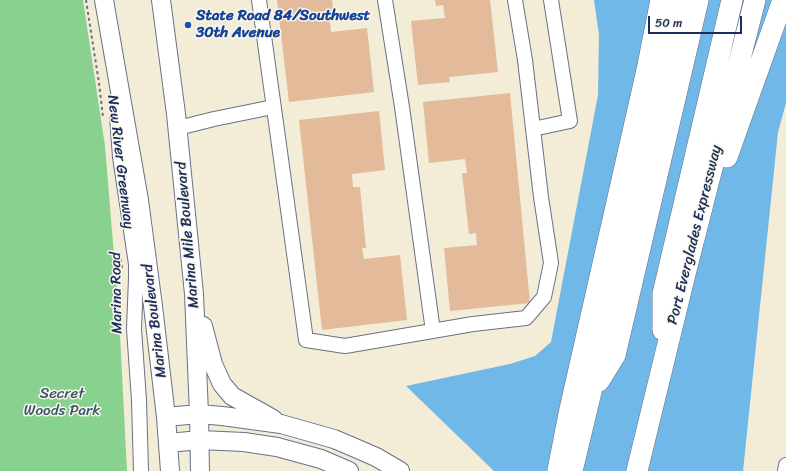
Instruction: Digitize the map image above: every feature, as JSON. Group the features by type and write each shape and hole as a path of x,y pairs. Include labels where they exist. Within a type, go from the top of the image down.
{"highway":[{"path":"558,471 570,409 647,70 661,0"},
{"path":"572,471 680,0"},
{"path":"590,396 615,355 698,0"},
{"path":"663,366 663,294 732,0"},
{"name":"Port Everglades Expressway","path":"637,471 685,274 755,0"},
{"path":"685,274 783,0"}],"main road":[{"path":"104,0 115,66"},
{"name":"Marina Mile Boulevard","path":"161,0 178,128 194,294 200,471"},
{"name":"Marina Boulevard","path":"115,66 139,200 154,306 168,443"},
{"path":"194,294 213,364 222,384 232,396 281,424"},
{"path":"166,417 199,414 281,424 328,437 376,457 400,471"},
{"path":"170,471 168,443 200,440 244,442 277,447 321,459 349,471"}],"street":[{"path":"258,0 306,340 345,346 473,324 526,318 544,297 551,263 541,197 525,60 515,0"},
{"path":"385,0 402,107 433,331"},
{"path":"533,129 570,121 552,0"},
{"name":"Marina Road","path":"115,66 120,157 136,264 134,329 139,400 141,471"},
{"path":"178,128 273,107"},
{"path":"786,465 786,471"}],"path":[{"name":"New River Greenway","path":"86,0 99,83 103,120"},
{"name":"New River Greenway","path":"119,247 122,269"}],"green space":[{"name":"Secret Woods Park","path":"0,0 83,0 105,146 119,316 127,471 0,471"}],"water":[{"path":"594,0 786,0 786,103 778,132 743,471 494,471 406,386 510,364 535,356 551,342 598,95 599,35"}],"building":[{"path":"277,0 332,0 334,20 330,21 331,32 367,28 374,92 289,102"},
{"path":"435,0 490,0 498,72 449,77 450,82 418,85 411,21 445,18 443,5 436,6"},
{"path":"510,93 530,303 450,311 444,248 477,245 476,233 469,234 462,173 467,173 465,159 429,163 423,102"},
{"path":"379,111 385,170 352,174 353,187 360,187 366,248 362,248 364,259 400,255 407,320 322,330 299,120"}],"place":[{"name":"State Road 84/Southwest 30th Avenue","path":"188,25"}]}
